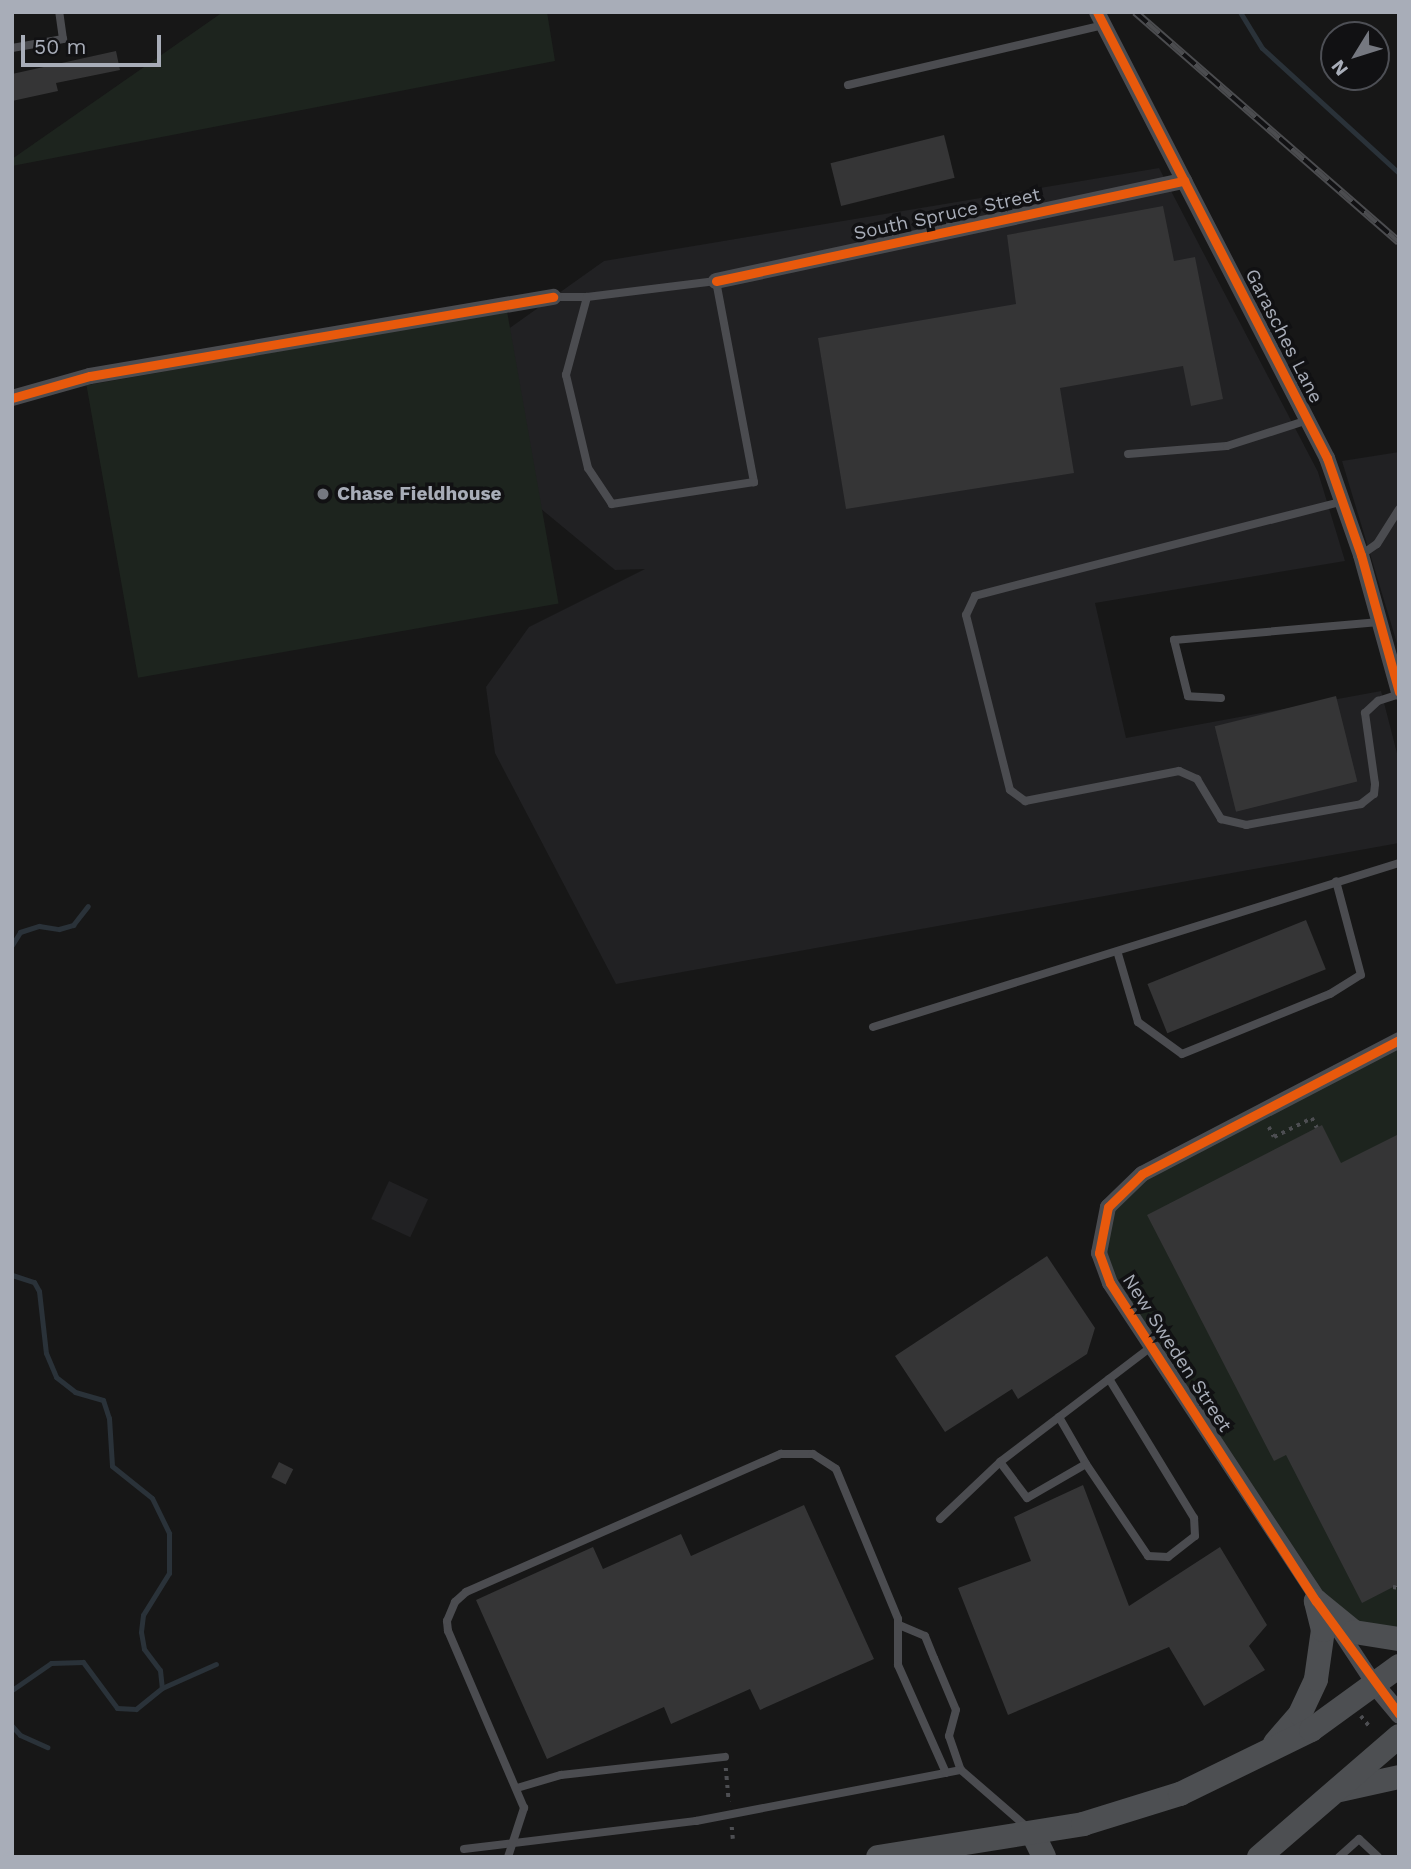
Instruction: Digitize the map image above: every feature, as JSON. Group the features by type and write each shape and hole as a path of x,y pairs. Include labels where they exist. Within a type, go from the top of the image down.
{"main road":[{"path":"1316,1601 1354,1632 1399,1639"},
{"path":"1259,1758 1286,1732 1311,1697 1323,1644 1316,1601"},
{"path":"878,1857 1033,1834 1144,1807 1259,1758 1311,1730 1399,1666"},
{"path":"1259,1857 1399,1736"},
{"path":"1336,1791 1399,1777"},
{"path":"1033,1834 1044,1857"}],"street":[{"name":"Garasches Lane","path":"1100,18 1308,420 1344,501 1379,622 1393,649 1399,693"},
{"name":"South Spruce Street","path":"716,281 1184,181"},
{"path":"12,398 90,376 553,297"},
{"name":"New Sweden Street","path":"1375,1685 1316,1601 1110,1283 1099,1253 1102,1222 1116,1195 1156,1166 1399,1040"},
{"path":"1375,1685 1399,1714"}],"lane":[{"path":"12,48 63,39 59,12"},
{"path":"848,85 1100,18"},
{"path":"553,297 587,297 716,281 754,482 612,504 588,468 566,375 587,297"},
{"path":"1128,454 1227,446 1308,420"},
{"path":"1344,501 975,596 966,615 1010,789 1025,801 1179,771 1198,779 1221,819 1246,825 1361,804 1374,794 1375,784 1365,713 1378,701 1399,693"},
{"path":"1361,555 1377,544 1399,509"},
{"path":"1221,698 1188,696 1174,640 1379,622"},
{"path":"873,1027 1118,954 1336,881 1399,863"},
{"path":"1118,954 1138,1022 1182,1054 1330,994 1361,975 1336,881"},
{"path":"940,1519 1000,1462 1152,1347"},
{"path":"1059,1418 1086,1464 1148,1556 1168,1558 1195,1536 1194,1518 1110,1379"},
{"path":"508,1857 516,1842 524,1808 448,1632 447,1621 455,1602 466,1592 769,1458 813,1454 836,1469 899,1625 898,1665 946,1773"},
{"path":"1000,1462 1027,1498 1086,1464"},
{"path":"899,1625 925,1636 956,1710 949,1736 961,1770 1033,1834"},
{"path":"517,1788 561,1774 725,1757"},
{"path":"464,1849 730,1815 961,1770"},
{"path":"1339,1857 1359,1839 1378,1857"}],"path":[{"path":"1269,1127 1274,1137 1312,1118 1317,1128"},
{"path":"1393,1587 1399,1588"},
{"path":"725,1757 733,1839"}],"shaded area":[{"path":"223,12 547,12 555,61 12,166 12,159"},
{"path":"1159,168 1318,472 1345,561 1095,603 1126,738 1381,691 1399,761 1399,843 616,984 495,753 486,687 529,627 645,569 615,570 494,470 473,354 604,261"},
{"name":"Chase Fieldhouse","path":"507,311 559,603 138,678 86,385"},
{"path":"1399,452 1399,650 1342,461"},
{"path":"1399,1040 1399,1639 1340,1623 1110,1284 1100,1238 1117,1195"},
{"path":"389,1181 428,1199 410,1237 371,1219"}],"building":[{"path":"116,51 120,70 56,83 58,91 12,101 12,74"},
{"path":"944,135 955,178 841,206 830,163"},
{"path":"1163,206 1174,261 1195,257 1223,399 1191,406 1183,366 1060,388 1074,473 846,509 818,338 1016,304 1007,235"},
{"path":"1336,696 1357,781 1236,812 1215,726"},
{"path":"1306,920 1326,969 1167,1033 1147,984"},
{"path":"1322,1125 1341,1163 1399,1134 1399,1584 1362,1603 1286,1455 1274,1461 1147,1215"},
{"path":"1047,1256 1095,1328 1087,1354 1018,1399 1012,1389 945,1432 895,1356"},
{"path":"279,1462 293,1469 286,1484 271,1477"},
{"path":"1083,1485 1129,1606 1220,1547 1267,1625 1249,1646 1265,1670 1204,1706 1169,1647 1008,1715 958,1588 1031,1561 1014,1517"},
{"path":"804,1505 874,1659 760,1710 750,1689 671,1724 664,1707 547,1759 476,1600 593,1547 603,1569 681,1534 691,1556"}],"waterway":[{"path":"1240,12 1262,48 1399,173"},
{"path":"12,945 20,932 39,926 59,929 73,925 88,906"},
{"path":"12,1275 34,1282 39,1291 46,1353 56,1377 75,1392 103,1400 109,1418 112,1466 152,1498 169,1533 169,1573 143,1615 141,1632 144,1649 160,1670 162,1688"},
{"path":"12,1690 51,1663 83,1662 117,1708 136,1709 162,1688 216,1664"},
{"path":"12,1726 20,1735 47,1747"}],"railway":[{"path":"1135,12 1399,242"}],"cycle path":[{"path":"1097,12 1327,458 1361,555 1399,692"},
{"path":"716,281 1184,181"},
{"path":"12,398 90,376 553,297"},
{"path":"1399,1040 1142,1174 1108,1207 1099,1253 1110,1283 1316,1601 1399,1714"}],"place":[{"name":"Chase Fieldhouse","path":"323,494"}]}
